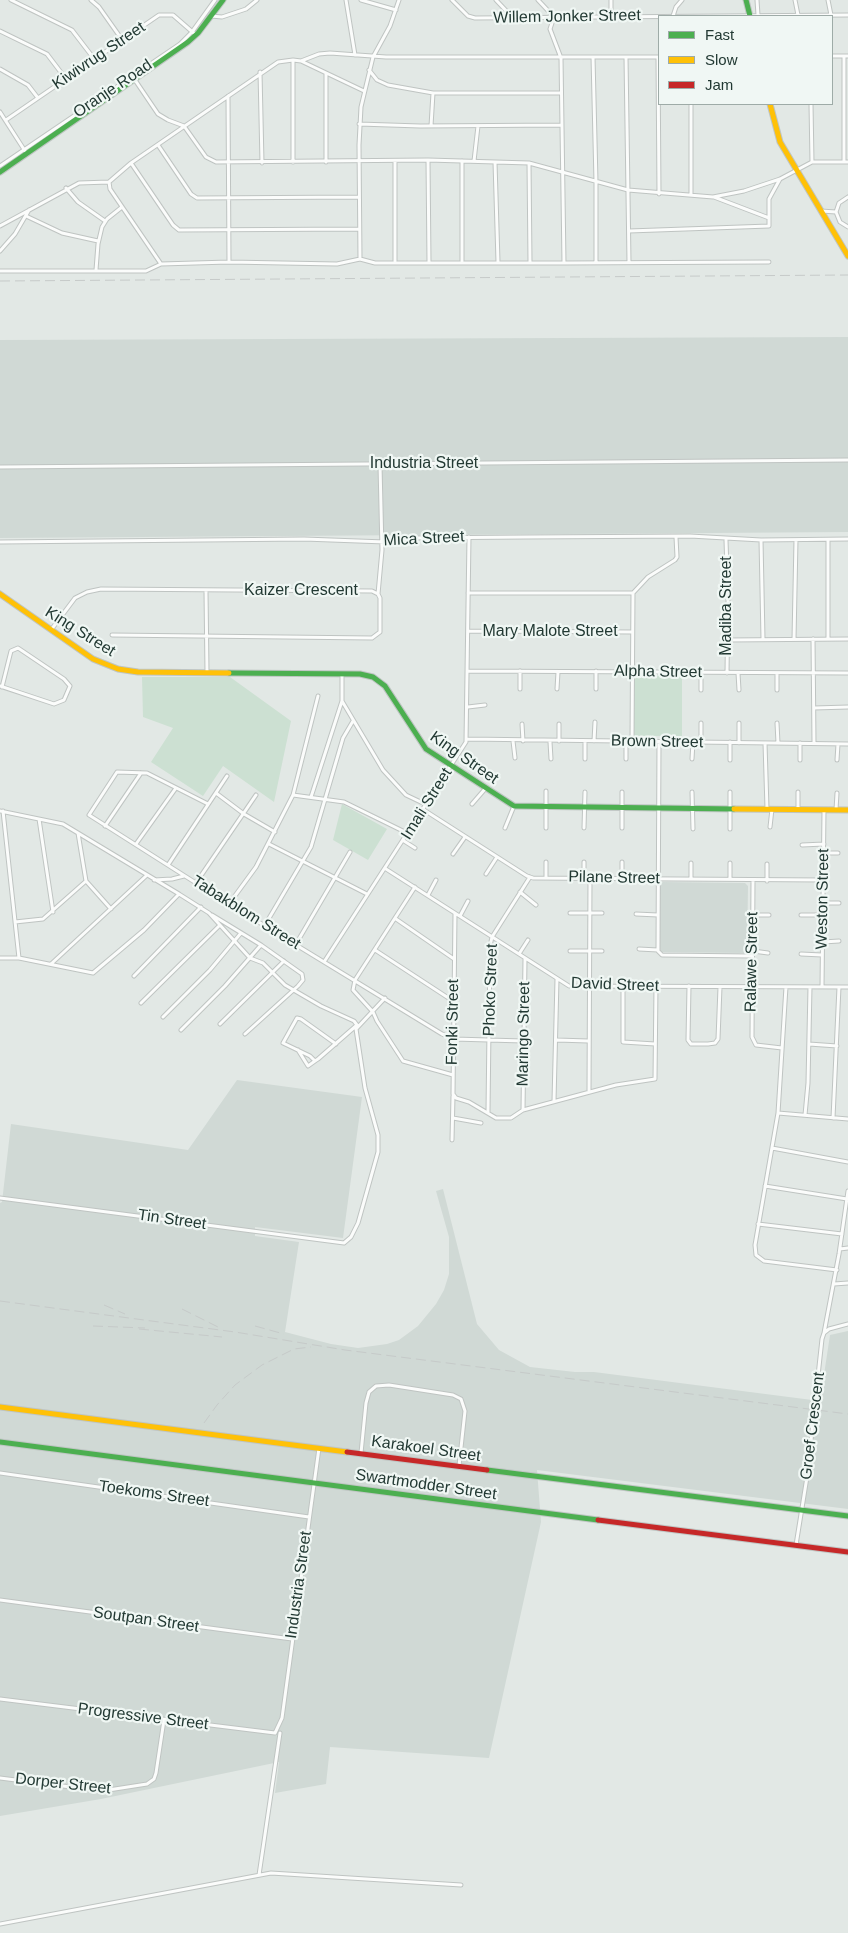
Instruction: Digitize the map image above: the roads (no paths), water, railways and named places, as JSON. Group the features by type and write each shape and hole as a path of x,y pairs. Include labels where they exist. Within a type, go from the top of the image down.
{"street":[{"path":"12,0 72,30 95,60"},
{"path":"91,0 99,7 123,41"},
{"name":"Oranje Road","path":"0,166 26,152 194,33 215,0"},
{"path":"0,172 26,152 135,80 194,33 212,16 223,0"},
{"path":"212,16 222,18 246,9 257,0"},
{"path":"346,0 355,55"},
{"path":"361,0 396,10"},
{"path":"360,259 359,161 360,124 364,91 373,57 390,26 399,0"},
{"name":"Willem Jonker Street","path":"452,0 470,17 658,16"},
{"path":"496,0 513,18"},
{"path":"538,0 554,17 550,29 560,58 564,263"},
{"path":"611,0 611,16"},
{"path":"674,15 675,8 682,0"},
{"path":"746,0 750,15"},
{"path":"757,0 758,15"},
{"path":"794,0 798,15"},
{"path":"828,0 831,15"},
{"name":"Kiwivrug Street","path":"6,120 156,17 165,14 178,18 194,33"},
{"name":"Willem Jonker Street","path":"758,15 848,15"},
{"path":"0,31 47,54 66,79"},
{"path":"301,61 319,54 330,53 373,57 658,57"},
{"path":"135,80 158,114 184,126 208,159 213,162 428,160 529,163 628,190 659,194 713,196 744,191 780,179 812,162 846,162 846,56 833,56"},
{"path":"593,57 596,263"},
{"path":"626,57 629,262"},
{"path":"293,60 293,162"},
{"path":"0,226 66,188 86,181 109,182 132,163 260,72 278,62 301,61 364,91"},
{"path":"0,69 28,85 38,98"},
{"path":"369,69 377,80 388,85 433,93 561,93"},
{"path":"260,72 262,163"},
{"path":"326,72 326,162"},
{"path":"431,126 433,93"},
{"path":"228,95 229,262"},
{"path":"659,105 659,194"},
{"path":"690,105 691,195"},
{"path":"770,105 780,142 848,256"},
{"path":"811,105 812,162"},
{"path":"0,112 26,152"},
{"path":"360,124 431,126 562,125"},
{"path":"474,161 478,126"},
{"path":"158,145 193,196 201,198 359,197"},
{"path":"428,160 428,262"},
{"path":"395,161 395,262"},
{"path":"462,161 462,261"},
{"path":"495,162 498,262"},
{"path":"132,163 176,228 187,231 359,229"},
{"path":"529,163 530,262"},
{"path":"629,231 756,228 769,226 769,199 780,179"},
{"path":"109,182 110,190 161,264"},
{"path":"66,188 78,202 105,221"},
{"path":"713,196 769,218"},
{"path":"848,197 839,203 836,212 840,222 848,227"},
{"path":"96,270 98,241 105,221 122,207"},
{"path":"0,251 15,234 30,209"},
{"path":"821,211 836,212"},
{"path":"26,216 62,233 98,241"},
{"path":"0,271 146,270 161,264 229,262 337,264 360,259 375,262 769,262"},
{"name":"Industria Street","path":"0,467 848,460"},
{"path":"378,594 381,542 380,465"},
{"name":"Mica Street","path":"0,542 304,539 381,542 409,538 585,536 676,536 726,540 848,539"},
{"path":"632,741 633,593 640,583 676,560 676,536"},
{"name":"Imali Street","path":"324,962 367,894 409,834 467,739 469,537"},
{"name":"Madiba Street","path":"726,540 727,673"},
{"path":"761,540 763,639"},
{"path":"794,639 796,540"},
{"path":"828,540 828,638"},
{"name":"Kaizer Crescent","path":"51,630 70,602 80,595 93,590 372,591 378,594 380,598 380,631 375,637 112,635"},
{"path":"206,591 207,672"},
{"path":"468,593 633,593"},
{"name":"King Street","path":"0,594 93,659 118,669 138,672 369,675 380,681 422,746 514,806"},
{"name":"Mary Malote Street","path":"468,631 632,632"},
{"path":"812,639 814,743"},
{"path":"728,640 848,639"},
{"path":"18,648 64,679 70,686 64,700 57,704 1,686 12,651 18,648"},
{"name":"Alpha Street","path":"468,671 848,673"},
{"path":"520,671 520,689"},
{"path":"557,689 558,672"},
{"path":"596,672 596,690"},
{"path":"701,673 701,690"},
{"path":"738,673 739,690"},
{"path":"777,690 778,673"},
{"path":"311,797 342,701 342,674"},
{"path":"229,904 256,867 293,795 318,696"},
{"path":"342,701 380,765 393,782 406,795 427,805"},
{"path":"468,707 485,705"},
{"path":"814,708 848,707"},
{"path":"265,926 304,861 316,833 343,738 353,721"},
{"path":"594,722 594,741"},
{"path":"701,723 701,742"},
{"path":"739,723 739,742"},
{"path":"778,723 778,743"},
{"path":"522,724 523,741"},
{"path":"559,724 559,741"},
{"name":"Brown Street","path":"467,739 550,742 632,741 848,744"},
{"path":"513,741 515,758"},
{"path":"585,741 585,759"},
{"path":"626,741 626,759"},
{"path":"550,742 551,759"},
{"path":"659,742 658,950 662,955 752,956"},
{"path":"692,760 693,742"},
{"path":"730,742 730,760"},
{"path":"765,743 770,827"},
{"path":"800,743 800,760"},
{"path":"837,760 838,744"},
{"path":"105,826 141,772 151,775 208,804"},
{"name":"Tabakblom Street","path":"141,772 114,773 89,814 229,904 442,1034 454,1039"},
{"path":"168,865 227,776"},
{"path":"136,845 176,788"},
{"path":"472,804 485,788"},
{"path":"546,792 546,828"},
{"path":"584,828 585,792"},
{"path":"622,792 622,828"},
{"path":"692,792 693,829"},
{"path":"730,792 730,829"},
{"path":"798,792 798,809"},
{"path":"216,793 244,814 275,832"},
{"path":"836,810 837,793"},
{"path":"196,883 256,795"},
{"path":"293,795 349,804 409,834"},
{"path":"505,828 514,806 848,810"},
{"name":"Pilane Street","path":"424,810 530,877 767,881 823,880"},
{"name":"Weston Street","path":"822,987 824,810"},
{"path":"19,958 1,811 58,822 201,907 261,945 302,974 303,980 245,1034"},
{"path":"39,819 53,912"},
{"path":"78,833 86,881 111,909"},
{"path":"454,854 465,837"},
{"path":"404,841 415,848"},
{"path":"269,844 367,894"},
{"path":"802,846 824,844"},
{"path":"296,944 350,852"},
{"path":"823,853 838,853"},
{"path":"486,874 497,857"},
{"path":"546,862 546,878"},
{"path":"584,862 584,878"},
{"path":"622,862 622,879"},
{"path":"691,863 691,879"},
{"path":"730,863 730,879"},
{"path":"767,864 767,881"},
{"name":"David Street","path":"386,869 569,986 848,988"},
{"path":"51,964 146,876"},
{"path":"153,880 184,876"},
{"name":"Phoko Street","path":"486,1112 489,1040 489,950 492,937 530,877"},
{"path":"589,1092 588,913 590,878"},
{"path":"428,895 436,880"},
{"name":"Ralawe Street","path":"753,880 751,1031 754,1043 782,1048"},
{"path":"15,922 40,921 53,912 86,881"},
{"path":"416,887 355,980 353,992 373,1012 403,1060 453,1075"},
{"path":"520,892 536,905"},
{"path":"0,958 19,958 87,973 97,971 153,921 178,894"},
{"path":"460,916 468,901"},
{"path":"823,903 839,903"},
{"path":"134,976 201,907"},
{"path":"209,913 250,958 263,963 293,990 354,1021 357,1025"},
{"name":"Fonki Street","path":"452,1140 456,913"},
{"path":"570,913 602,913"},
{"path":"636,914 658,916"},
{"path":"753,915 769,915"},
{"path":"801,915 823,915"},
{"path":"396,919 454,959"},
{"path":"141,1003 219,926"},
{"path":"164,1017 241,933"},
{"path":"519,954 528,940"},
{"path":"822,942 839,941"},
{"path":"181,1030 261,945"},
{"path":"640,949 658,950"},
{"path":"376,950 454,1001"},
{"path":"570,951 602,951"},
{"path":"753,951 768,953"},
{"path":"801,954 822,954"},
{"name":"Maringo Street","path":"523,1110 525,958"},
{"path":"220,1024 273,974 284,961"},
{"path":"554,1101 557,979"},
{"path":"623,986 624,1042 655,1044"},
{"path":"453,1096 504,1119 513,1117 523,1110 554,1101 616,1085 655,1079 656,986"},
{"path":"689,986 689,1041 693,1044 716,1042 720,987"},
{"path":"786,987 778,1112 754,1250 760,1260 837,1270"},
{"path":"805,1115 810,987"},
{"path":"833,1118 839,987"},
{"path":"297,1049 308,1066 373,1012 385,998"},
{"path":"315,1061 297,1049 283,1043 296,1018 301,1019 336,1044"},
{"name":"Tin Street","path":"0,1198 344,1243 351,1237 358,1223 378,1152 378,1136 365,1088 356,1031 357,1025"},
{"path":"454,1039 523,1041"},
{"path":"557,1040 588,1041"},
{"path":"809,1044 837,1046"},
{"path":"778,1112 848,1119"},
{"path":"452,1118 481,1123"},
{"path":"772,1148 848,1162"},
{"path":"765,1186 847,1199"},
{"name":"Groef Crescent","path":"796,1545 824,1333 837,1270 848,1191"},
{"path":"758,1224 842,1234"},
{"path":"840,1249 848,1248"},
{"path":"834,1284 848,1283"},
{"path":"824,1333 829,1329 848,1324"},
{"path":"362,1453 366,1403 369,1392 376,1386 389,1385 453,1395 461,1399 465,1411 458,1467"},
{"name":"Karakoel Street","path":"0,1407 848,1516"},
{"name":"Swartmodder Street","path":"0,1442 848,1552"},
{"name":"Industria Street","path":"281,1722 319,1448"},
{"name":"Toekoms Street","path":"0,1473 309,1517"},
{"name":"Soutpan Street","path":"0,1600 292,1639"},
{"name":"Progressive Street","path":"0,1698 272,1733 275,1733 281,1722"},
{"name":"Dorper Street","path":"0,1778 102,1791 147,1784 154,1779 156,1773 164,1720"},
{"path":"259,1875 280,1733"},
{"path":"0,1924 280,1872 461,1885"}],"railway":[{"path":"0,281 848,275"},
{"path":"0,1301 235,1332 345,1350 848,1414"},
{"path":"104,1305 125,1314"},
{"path":"182,1309 218,1327"},
{"path":"93,1326 145,1328"},
{"path":"255,1326 284,1334"},
{"path":"139,1329 222,1337"},
{"path":"204,1423 235,1385 262,1365 294,1349 311,1347"}]}
